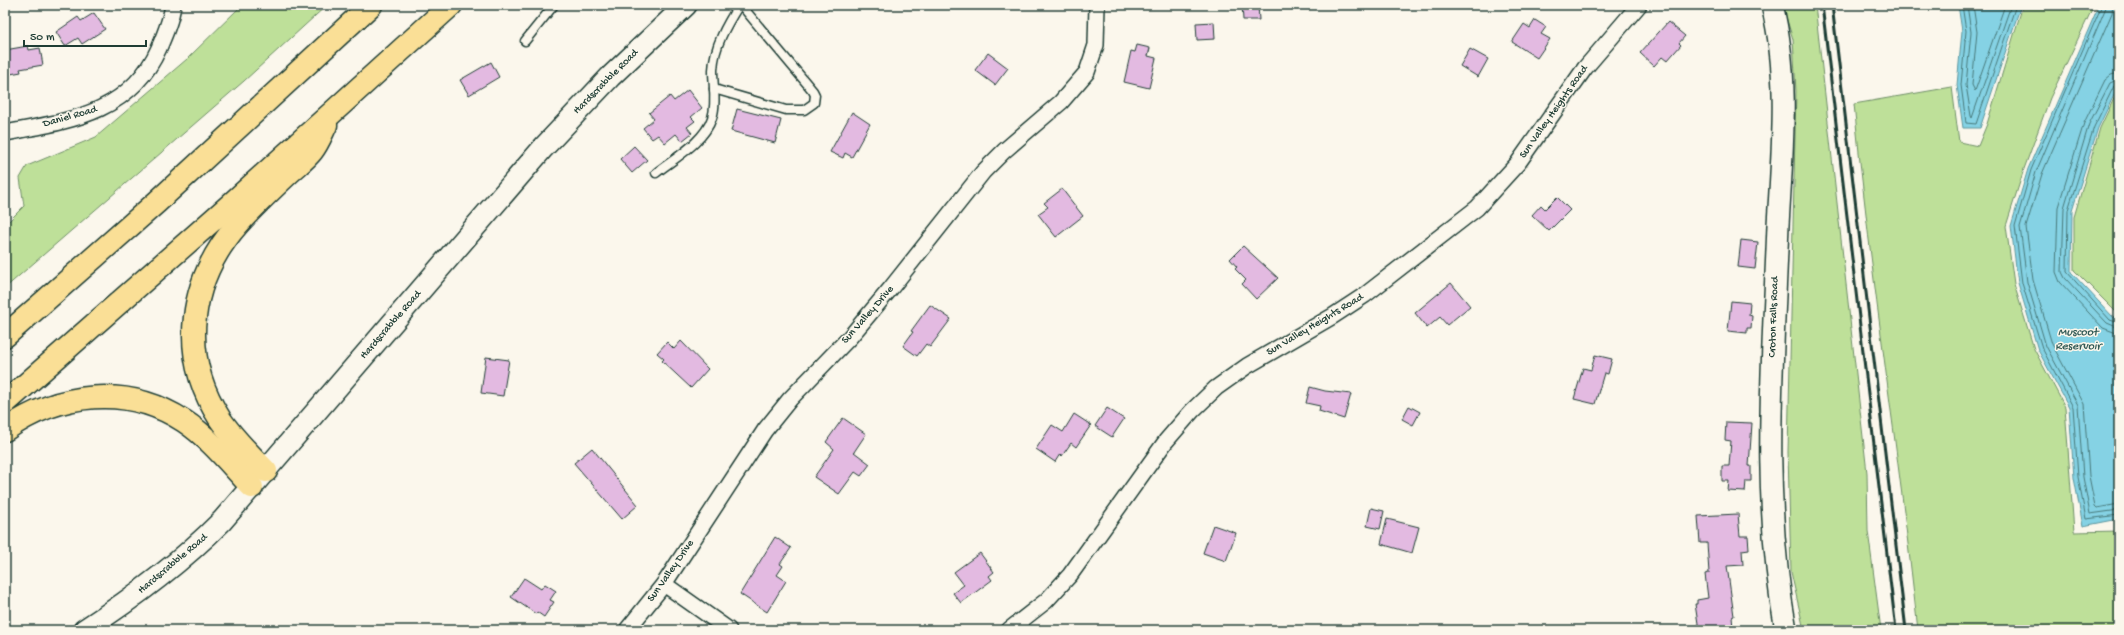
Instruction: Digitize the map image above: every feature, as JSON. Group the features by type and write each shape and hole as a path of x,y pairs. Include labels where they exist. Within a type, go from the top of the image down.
{"highway":[{"path":"5,336 157,202 371,5"},
{"path":"5,403 230,205 451,5"},
{"path":"266,470 234,437 220,419 201,379 196,360 194,337 199,291 208,267 222,244 270,190 312,152 335,110"},
{"path":"5,430 40,409 68,399 93,396 117,397 141,402 164,410 185,421 204,437 252,487"}],"main road":[{"name":"Hardscrabble Road","path":"84,630 140,592 169,570 222,521 543,148 610,77 686,5"},
{"name":"Croton Falls Road","path":"1772,5 1782,54 1783,113 1771,388 1770,482 1777,570 1786,630"}],"street":[{"name":"Daniel Road","path":"5,133 70,120 98,111 120,98 140,80 154,59 165,34 173,5"},
{"name":"Sun Valley Drive","path":"627,630 664,584 765,430 790,399 850,337 983,172 1004,151 1061,102 1087,72 1096,45 1097,5"},
{"name":"Sun Valley Heights Road","path":"1009,630 1046,601 1070,575 1166,441 1192,411 1216,388 1246,366 1333,316 1365,295 1477,208 1518,163 1585,68 1639,5"},
{"path":"664,584 729,630"}],"lane":[{"path":"525,41 554,5"},
{"path":"656,173 702,135 712,119 715,55 721,39 740,5 815,95 814,103 804,110 786,110 714,89"}],"green space":[{"path":"242,5 327,5 244,81 5,288 5,225 24,206 20,178 27,166 96,137 187,59"},
{"path":"1782,5 1815,5 1867,473 1868,531 1881,630 1804,630 1791,572 1788,452 1796,91 1793,39"},
{"path":"2023,5 2094,5 2050,98 2024,169 2006,226 2014,284 2034,349 2065,407 2074,532 2119,531 2119,630 1918,630 1868,236 1854,104 1952,87 1959,142 1978,146 1987,124"},
{"path":"2119,88 2119,315 2074,270 2074,217 2100,128"}],"water":[{"path":"1958,5 2021,5 1980,128 1963,128 1957,85 1962,31"},
{"name":"Muscoot Reservoir","path":"2099,5 2119,5 2119,85 2098,128 2072,211 2071,272 2113,317 2119,319 2119,519 2083,526 2074,478 2069,407 2038,350 2018,283 2011,226 2028,169"}],"building":[{"path":"1242,5 1258,5 1259,20 1243,20"},
{"path":"94,13 105,29 82,44 78,38 65,46 56,32 78,17 81,21"},
{"path":"1535,20 1546,27 1541,34 1550,39 1537,58 1512,42 1524,24 1530,28"},
{"path":"1214,22 1215,39 1197,40 1196,23"},
{"path":"1668,22 1685,36 1679,43 1681,45 1667,61 1662,57 1654,66 1640,53"},
{"path":"1137,45 1150,48 1148,56 1156,58 1149,88 1124,82 1131,51 1135,52"},
{"path":"28,46 29,50 40,48 43,65 20,69 21,72 5,75 5,50"},
{"path":"1470,49 1488,59 1478,77 1460,66"},
{"path":"988,53 1008,68 995,85 975,70"},
{"path":"491,62 499,77 469,95 460,80"},
{"path":"688,90 702,108 691,117 695,121 687,127 692,133 682,141 676,134 665,143 658,135 652,139 643,128 654,119 649,113 670,96 674,101"},
{"path":"737,109 781,120 775,143 731,131"},
{"path":"852,112 870,124 852,157 845,153 843,158 830,152"},
{"path":"634,146 647,160 632,173 620,159"},
{"path":"1062,189 1083,216 1056,237 1038,214 1048,207 1044,203"},
{"path":"1557,197 1570,210 1549,231 1532,215 1541,205 1545,209"},
{"path":"1741,240 1758,242 1755,269 1738,267"},
{"path":"1243,246 1278,278 1256,299 1242,284 1246,280 1235,269 1237,267 1230,259"},
{"path":"1451,283 1470,306 1447,325 1440,317 1427,328 1415,313"},
{"path":"1731,301 1750,303 1749,315 1752,316 1751,328 1747,328 1747,333 1728,331"},
{"path":"930,305 951,319 930,347 926,344 917,356 903,346 913,332 911,331"},
{"path":"681,341 708,369 691,388 662,361 664,359 657,353 667,342 674,349"},
{"path":"1595,355 1612,359 1608,374 1604,373 1595,404 1574,399 1583,368 1591,370"},
{"path":"486,357 509,360 503,396 481,393"},
{"path":"1310,387 1325,391 1351,394 1344,419 1319,411 1320,406 1306,403"},
{"path":"1409,406 1420,412 1413,425 1402,419"},
{"path":"1107,408 1124,419 1112,437 1095,426"},
{"path":"1074,414 1091,425 1076,447 1071,443 1062,456 1060,454 1055,462 1036,449 1052,425 1063,432"},
{"path":"843,418 866,434 854,452 870,464 861,476 855,472 839,494 814,477 834,449 826,442"},
{"path":"1726,422 1752,423 1749,466 1751,466 1751,481 1746,481 1745,492 1728,491 1729,481 1722,481 1722,466 1729,466 1731,441 1725,440"},
{"path":"592,448 638,505 622,519 574,463"},
{"path":"1371,508 1384,511 1380,529 1367,526"},
{"path":"1738,514 1740,536 1748,536 1749,549 1742,550 1743,565 1727,566 1734,616 1732,617 1733,628 1699,630 1695,604 1697,604 1697,600 1708,598 1705,574 1709,573 1707,543 1700,543 1698,516"},
{"path":"1387,519 1419,527 1412,553 1381,544"},
{"path":"1213,525 1236,533 1226,561 1203,553"},
{"path":"775,537 791,548 780,564 783,566 777,575 786,581 767,612 740,594"},
{"path":"980,553 994,572 989,576 992,580 961,603 953,593 964,585 954,572"},
{"path":"524,578 541,589 545,584 556,591 550,600 554,602 544,617 537,612 536,614 511,597"}],"railway":[{"path":"1822,5 1896,630"},
{"path":"1832,5 1906,630"}]}
